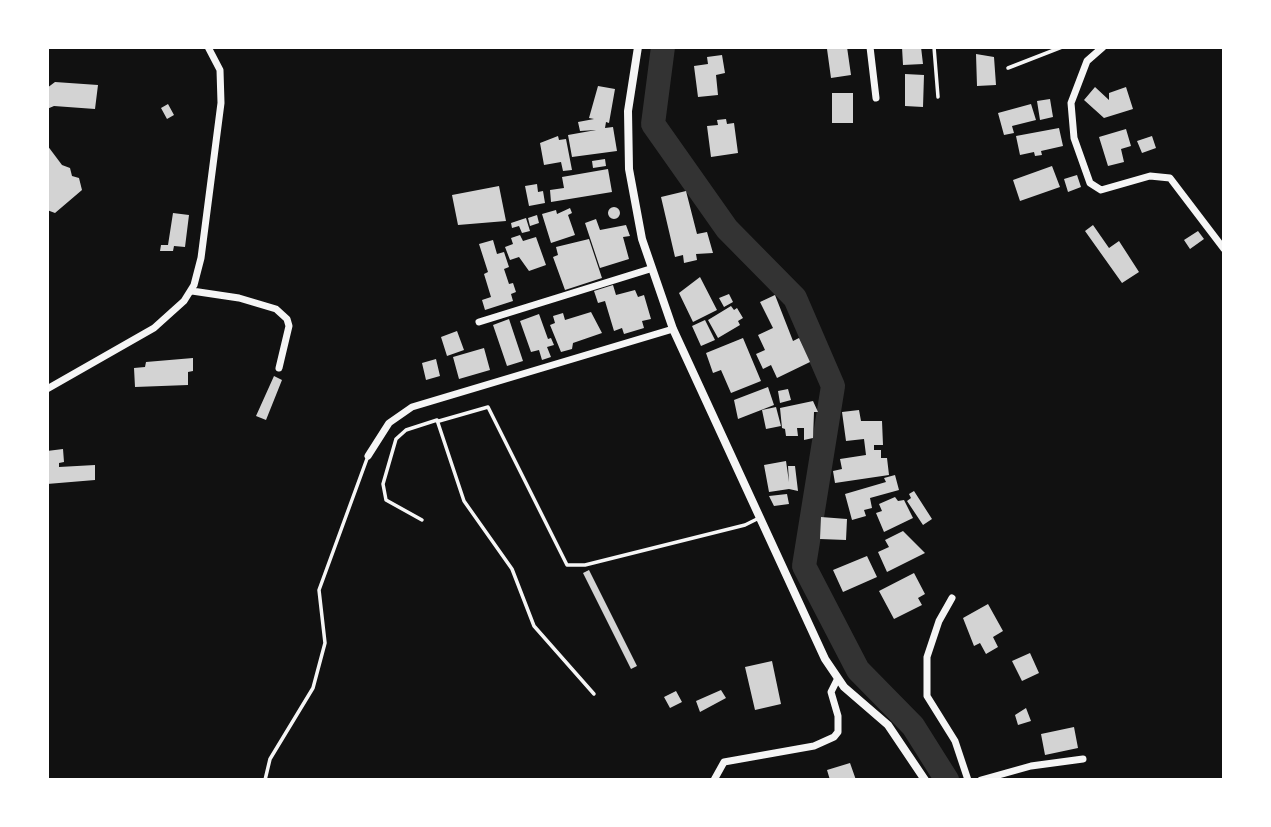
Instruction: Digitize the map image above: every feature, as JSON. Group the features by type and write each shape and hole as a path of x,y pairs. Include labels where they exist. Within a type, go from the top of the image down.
{"street":[{"path":"47,389 153,328 175,311 192,291 201,258 221,103 220,70 208,47"},
{"path":"638,47 628,111 632,188 650,269 673,329 806,621 837,680 888,725 925,780"},
{"path":"870,47 876,98"},
{"path":"1103,47 1087,61 1071,103 1074,138 1090,183 1101,190 1150,176 1170,178 1224,248"},
{"path":"479,322 650,269"},
{"path":"192,291 276,309 287,319 289,326 279,368"},
{"path":"368,456 389,423 412,407 673,329"},
{"path":"952,598 939,621 927,657 927,696 955,741 968,780"},
{"path":"714,780 724,762 814,746 834,737 838,732 838,716 831,692 837,680"},
{"path":"981,780 1031,766 1083,758"}],"lane":[{"path":"934,47 938,97"},
{"path":"1008,68 1062,47"},
{"path":"422,520 386,500 383,484 390,452 396,439 406,430 488,407 567,565 585,565 745,525 761,518"},
{"path":"439,421 464,501 512,569 534,625 594,694"},
{"path":"265,780 270,759 313,688 325,643 319,590 368,456"}],"building":[{"path":"847,47 851,75 831,78 827,49"},
{"path":"902,47 921,47 923,64 903,65"},
{"path":"976,54 994,57 996,85 977,86"},
{"path":"722,55 725,73 716,75 718,95 698,97 694,66 708,64 707,57"},
{"path":"905,74 924,75 923,107 905,106"},
{"path":"55,82 98,85 95,109 54,106 47,109 47,88"},
{"path":"598,86 615,89 609,123 606,122 605,128 613,127 617,151 572,157 568,135 596,130 580,131 578,122 594,119 589,118"},
{"path":"1095,87 1109,100 1109,93 1126,87 1133,109 1104,118 1084,100"},
{"path":"832,93 853,93 853,123 832,123"},
{"path":"1050,99 1053,117 1040,120 1037,101"},
{"path":"168,104 174,115 167,119 161,108"},
{"path":"1031,104 1036,120 1012,126 1014,133 1004,135 998,113"},
{"path":"726,119 727,124 734,123 738,153 711,157 707,126 718,125 717,120"},
{"path":"1059,128 1063,146 1041,151 1042,155 1035,156 1034,152 1020,155 1016,136"},
{"path":"1126,129 1131,146 1121,149 1124,162 1108,166 1099,137"},
{"path":"558,136 559,140 566,139 572,170 563,171 561,162 544,165 540,143"},
{"path":"1152,136 1156,148 1142,153 1137,141"},
{"path":"47,145 62,165 70,168 72,176 79,178 82,190 55,213 47,210"},
{"path":"605,159 606,166 593,168 592,161"},
{"path":"1052,166 1060,187 1020,201 1013,180"},
{"path":"608,169 612,192 551,202 550,190 564,188 562,177"},
{"path":"1077,175 1081,187 1068,192 1064,179"},
{"path":"537,184 538,192 543,191 545,203 529,206 525,186"},
{"path":"499,186 506,221 458,225 452,195"},
{"path":"686,191 697,234 707,232 713,253 696,254 697,260 684,263 683,255 675,257 661,197"},
{"path":"614,207 620,213 614,219 608,213"},
{"path":"570,208 572,213 568,215 575,235 551,243 542,214 556,210 557,214"},
{"path":"173,213 189,215 185,247 174,246 173,251 160,251 161,245 168,245"},
{"path":"537,215 539,223 530,226 528,218"},
{"path":"526,218 530,231 522,233 519,226 512,228 511,223"},
{"path":"596,219 600,230 626,225 630,236 623,237 629,259 600,268 585,223"},
{"path":"1093,225 1109,248 1119,241 1139,272 1122,283 1085,231"},
{"path":"1198,231 1204,239 1190,249 1184,240"},
{"path":"520,235 523,241 536,237 546,265 529,271 519,257 510,260 505,247 513,244 511,238"},
{"path":"589,239 602,278 565,290 553,257 558,255 556,247"},
{"path":"493,240 497,254 504,252 509,267 504,269 509,284 513,283 516,292 511,294 513,301 485,310 482,300 491,297 484,274 488,272 479,244"},
{"path":"700,277 717,310 693,322 679,293"},
{"path":"613,285 616,295 635,290 638,297 644,295 651,319 642,321 644,328 624,334 622,328 614,331 605,301 598,303 594,291"},
{"path":"729,294 733,302 724,307 719,298"},
{"path":"775,295 793,341 799,338 810,362 777,378 771,365 763,369 756,354 765,350 758,335 773,328 760,302"},
{"path":"731,306 734,310 737,308 743,318 738,321 740,325 718,338 708,320"},
{"path":"591,312 602,333 573,343 572,349 561,352 550,325 555,323 553,316 563,313 565,320"},
{"path":"539,314 548,339 551,338 554,345 547,347 551,357 542,360 539,350 531,352 520,321"},
{"path":"509,319 523,361 507,366 493,325"},
{"path":"705,320 715,340 701,346 692,326"},
{"path":"457,331 464,350 447,356 441,337"},
{"path":"743,338 761,381 731,393 721,370 713,373 706,353"},
{"path":"484,348 490,370 459,379 453,357"},
{"path":"193,358 193,371 188,372 188,385 135,387 134,368 145,367 146,362"},
{"path":"436,359 440,376 426,380 422,363"},
{"path":"274,376 282,380 266,420 256,416"},
{"path":"768,387 774,405 738,419 734,400"},
{"path":"788,389 791,400 780,403 778,391"},
{"path":"813,401 818,412 814,412 813,438 804,440 804,428 797,428 798,436 786,436 785,429 782,428 780,408"},
{"path":"776,407 781,426 766,429 762,410"},
{"path":"859,410 861,421 882,421 883,445 874,445 874,450 881,450 881,458 887,458 889,475 835,483 833,471 842,469 840,459 866,455 864,439 846,441 842,412"},
{"path":"63,449 64,462 59,463 59,467 95,465 95,480 47,484 47,451"},
{"path":"786,461 789,482 788,466 795,466 798,491 789,489 769,492 764,465"},
{"path":"895,475 899,490 870,498 872,508 864,510 866,516 852,520 845,494 886,482 884,478"},
{"path":"914,491 932,519 923,525 907,501 911,498 909,494"},
{"path":"787,494 789,504 774,506 769,496"},
{"path":"895,497 898,501 904,500 913,518 884,532 876,513 882,511 879,504"},
{"path":"821,517 847,519 846,540 820,539"},
{"path":"903,531 925,553 887,572 878,552 889,547 885,540"},
{"path":"867,556 877,577 843,592 833,570"},
{"path":"589,570 637,666 631,669 583,573"},
{"path":"914,573 925,594 918,598 922,605 894,619 879,591"},
{"path":"988,604 1003,631 993,637 998,647 986,654 980,643 974,646 963,618"},
{"path":"1030,653 1039,673 1022,681 1012,661"},
{"path":"772,661 781,704 755,710 745,667"},
{"path":"721,690 726,698 700,712 696,701"},
{"path":"676,691 682,702 670,708 664,697"},
{"path":"1026,708 1031,721 1018,725 1015,715"},
{"path":"1074,727 1078,748 1045,755 1041,734"},
{"path":"850,763 856,780 830,780 827,770"}],"waterway":[{"path":"663,47 653,124 727,229 795,298 833,386 804,566 858,670 913,726 947,780"}]}
